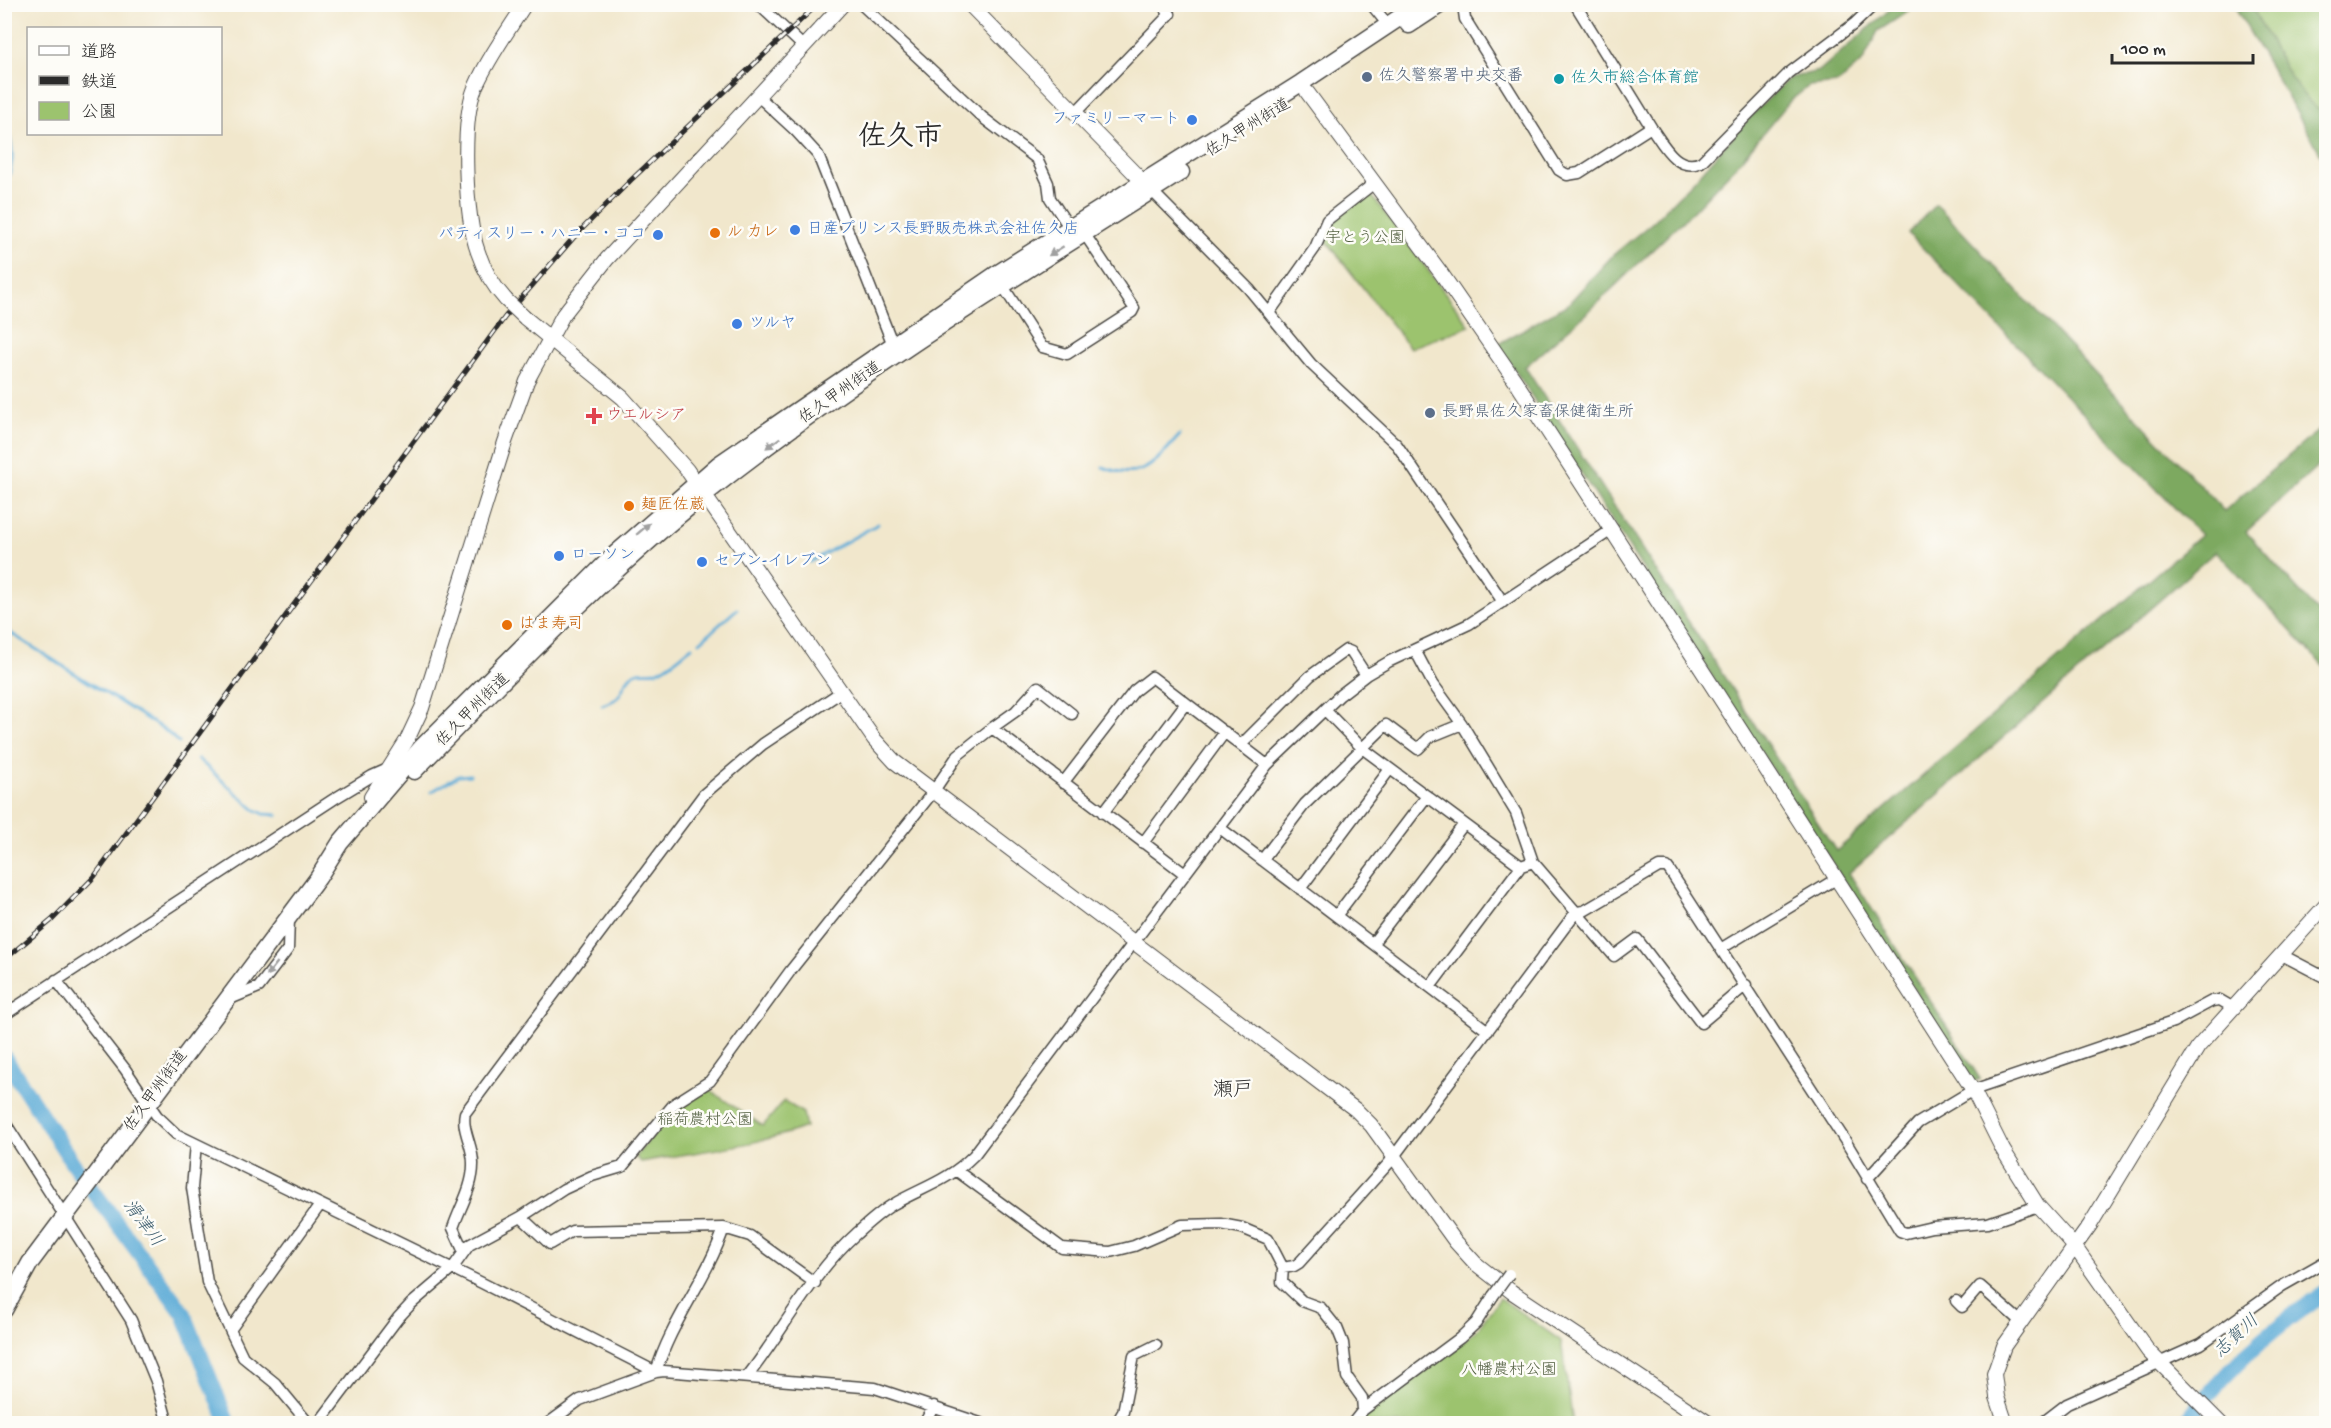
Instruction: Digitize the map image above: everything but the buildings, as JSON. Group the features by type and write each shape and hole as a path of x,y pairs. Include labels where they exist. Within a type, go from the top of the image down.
{"main road":[{"name":"佐久甲州街道","path":"1148,186 1420,4"},
{"name":"佐久甲州街道","path":"4,1310 30,1263 289,918 340,843 398,767 613,556 700,488 798,424 895,349 1077,230 1307,92 1441,4"},
{"name":"佐久甲州街道","path":"318,878 392,796 700,488"}],"street":[{"path":"525,4 496,49 475,88 470,104 467,130 473,234 487,274 506,300 630,405 700,488 883,750 933,792 1356,1110 1394,1155 1455,1241 1486,1272 1710,1424"},
{"path":"758,4 804,47"},
{"path":"392,796 398,767 414,744 422,708 508,433 527,381 549,338 586,283 607,259 843,4"},
{"path":"861,4 981,117 1037,159 1048,183 1050,198 1077,230 1134,308 1067,354 1042,346 999,280"},
{"path":"969,4 1231,270 1311,364 1397,445 1503,602"},
{"path":"1075,113 1170,14 1161,4"},
{"path":"1371,4 1388,25"},
{"path":"1467,4 1464,12 1465,20 1559,171 1567,175 1579,173 1651,127"},
{"path":"1575,4 1651,127 1680,162 1689,165 1701,162 1789,74 1854,24 1875,4"},
{"path":"1307,92 1464,306 1613,529 1972,1090 2006,1156 2038,1206 2075,1247 2115,1307 2159,1363 2221,1424"},
{"path":"758,96 808,142 818,155 895,349"},
{"path":"1269,313 1316,248 1322,225 1368,188 1372,182"},
{"path":"747,1377 815,1283 853,1236 893,1205 933,1186 957,1171 978,1149 1267,765 1366,675 1469,624 1613,529"},
{"path":"1241,745 1310,676 1346,650 1351,652 1366,675"},
{"path":"1415,650 1433,684 1462,724 1520,820 1533,862 1614,956 1637,939 1701,1023 1746,985"},
{"path":"1063,783 1134,691 1152,677 1267,765"},
{"path":"318,1424 411,1304 452,1269 463,1250 564,1189 592,1176 622,1167 674,1104 710,1081 792,970 933,792 958,755 1016,711 1038,687 1072,714"},
{"path":"463,1250 455,1238 453,1228 465,1199 473,1165 464,1124 465,1113 698,801 763,744 841,692"},
{"path":"1103,813 1186,703"},
{"path":"1325,710 1362,748 1521,866"},
{"path":"1262,860 1305,804 1386,725 1418,749 1430,737 1462,724"},
{"path":"992,728 1185,874"},
{"path":"1143,843 1225,732"},
{"path":"4,1015 334,799 372,776 398,767"},
{"path":"1300,889 1390,769"},
{"path":"1336,916 1427,796"},
{"path":"1373,943 1464,824"},
{"path":"1220,828 1488,1031"},
{"path":"1430,987 1521,866 1533,862"},
{"path":"1283,1268 1294,1266 1307,1254 1394,1155 1576,912 1584,911 1663,866 1670,871 1722,948 1903,1233 1932,1227 1988,1222 2038,1206"},
{"path":"1722,948 1836,879"},
{"path":"2006,1424 1997,1397 1995,1367 2000,1354 2075,1247 2135,1152 2190,1058 2232,1007 2326,905"},
{"path":"2282,955 2326,978"},
{"path":"56,980 168,1128 196,1144 656,1371 875,1388 983,1424"},
{"path":"1867,1179 1918,1123 1972,1090 2173,1022 2212,1000 2220,1000 2232,1007"},
{"path":"4,1121 131,1320 156,1381 168,1424"},
{"path":"196,1144 192,1188 207,1282 243,1357 275,1383 309,1424"},
{"path":"957,1171 1062,1248 1110,1252 1134,1246 1182,1225 1221,1224 1242,1228 1268,1239 1283,1268 1282,1282 1302,1302 1321,1308 1337,1328 1343,1343 1347,1377 1362,1398 1364,1410"},
{"path":"230,1330 320,1205"},
{"path":"521,1217 550,1244 572,1232 724,1228 757,1240 815,1283"},
{"path":"547,1424 580,1401 656,1371 673,1328 698,1285 724,1228"},
{"path":"2041,1424 2067,1404 2214,1337 2282,1286 2326,1261"},
{"path":"1352,1424 1364,1410 1460,1338 1476,1323 1509,1274"},
{"path":"1956,1301 1962,1307 1980,1286 2021,1322"},
{"path":"1116,1424 1123,1412 1134,1356 1156,1345"},
{"path":"924,1424 934,1406"}],"green space":[{"path":"1895,5 1918,5 1878,31 1863,61 1838,83 1809,86 1790,101 1735,167 1693,211 1589,311 1525,367 1836,851 2201,535 1908,233 1936,204 2224,511 2326,424 2326,458 2246,532 2326,621 2326,669 2216,551 1849,873 1980,1079 1973,1082 1498,344 1568,304 1613,255 1654,221 1701,173 1749,118 1789,78 1819,71"},
{"path":"2234,5 2326,5 2326,163"},
{"path":"2234,5 2251,5 2293,81 2315,106 2326,114 2326,163"},
{"name":"宇とう公園","path":"1367,195 1372,196 1470,326 1410,348 1325,239 1330,223"},
{"name":"稲荷農村公園","path":"705,1087 763,1126 784,1101 803,1113 806,1127 725,1148 641,1162 635,1157 676,1107"},
{"name":"八幡農村公園","path":"1500,1298 1561,1341 1573,1423 1361,1424 1359,1422 1476,1331"}],"waterway":[{"path":"4,119 12,154 4,189"},
{"path":"1103,467 1128,473 1138,471 1155,461 1180,435"},
{"path":"810,562 878,524"},
{"path":"700,642 737,609"},
{"path":"4,629 166,731 179,743"},
{"path":"602,705 615,699 633,674 657,671 692,647"},
{"path":"198,759 254,809 264,814 278,815"},
{"path":"431,792 458,776 470,775"},
{"name":"滑津川","path":"4,1057 74,1165 184,1314 228,1424"},
{"name":"志賀川","path":"2185,1424 2216,1386 2267,1336 2326,1292"}],"railway":[{"path":"4,960 52,920 94,877 505,317 575,236 631,180 818,4"}],"place":[{"name":"佐久警察署中央交番","path":"1367,77"},
{"name":"佐久市総合体育館","path":"1559,79"},
{"name":"ファミリーマート","path":"1192,120"},
{"name":"日産プリンス長野販売株式会社佐久店","path":"795,230"},
{"name":"ル カレ","path":"715,233"},
{"name":"パティスリー・ハニー・ココ","path":"658,235"},
{"name":"ツルヤ","path":"737,324"},
{"name":"長野県佐久家畜保健衛生所","path":"1430,413"},
{"name":"ウエルシア","path":"594,416"},
{"name":"麺匠佐蔵","path":"629,506"},
{"name":"ローソン","path":"559,556"},
{"name":"セブン-イレブン","path":"702,562"},
{"name":"はま寿司","path":"507,625"}],"district":[{"name":"佐久市","path":"900,138"},
{"name":"瀬戸","path":"1233,1091"}]}
